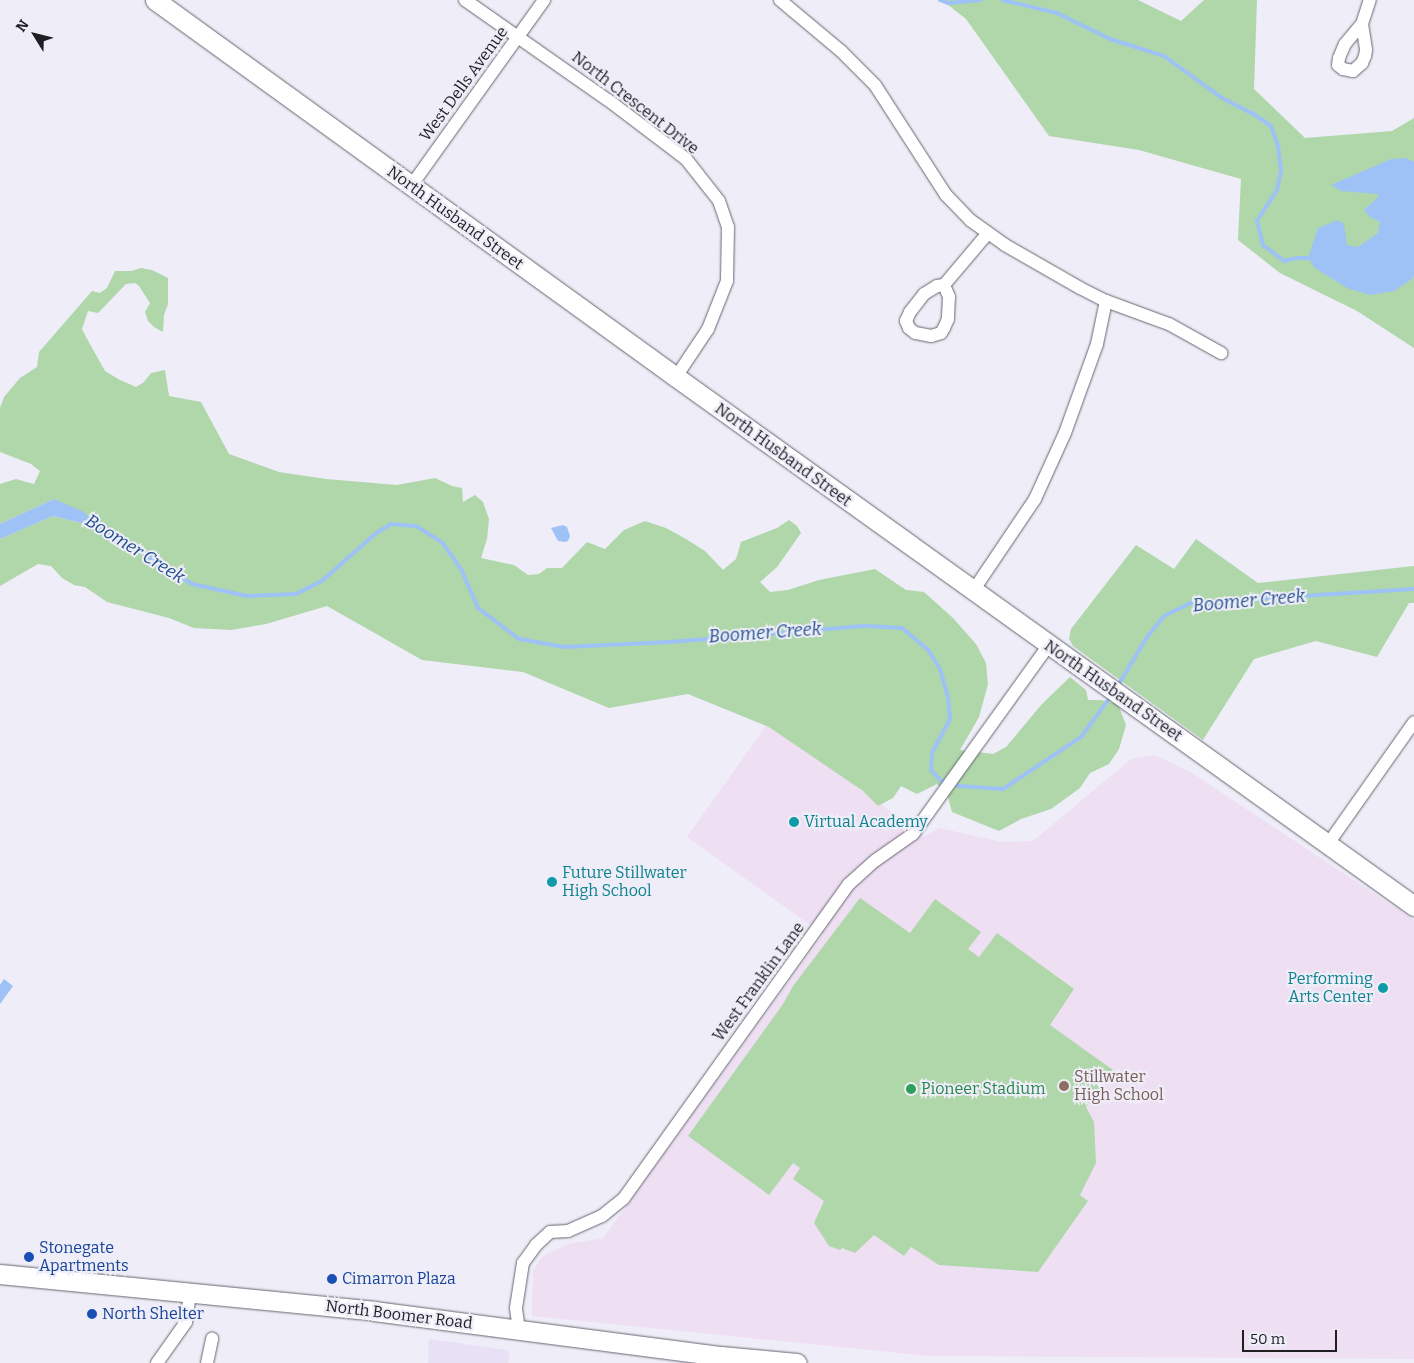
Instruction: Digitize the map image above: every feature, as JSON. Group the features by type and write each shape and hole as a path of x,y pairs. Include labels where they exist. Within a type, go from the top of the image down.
{"street":[{"name":"North Husband Street","path":"155,0 973,591 1414,906"},
{"name":"North Crescent Drive","path":"465,0 608,100 686,159 719,201 728,227 727,281 708,329 676,377"},
{"name":"West Dells Avenue","path":"411,186 544,0"},
{"path":"780,0 841,51 875,85 946,195 970,220 1021,255 1106,302 1169,324 1221,353"},
{"path":"1362,24 1370,0"},
{"path":"944,285 988,233"},
{"path":"973,591 1035,499 1065,432 1097,344 1106,302"},
{"name":"West Franklin Lane","path":"518,1330 516,1308 524,1263 536,1244 550,1232 568,1231 602,1216 624,1198 848,884 876,860 913,834 1050,646"},
{"path":"1328,844 1414,722"},
{"name":"North Boomer Road","path":"0,1274 95,1285 190,1292 518,1330 724,1360 797,1363"},
{"path":"157,1363 186,1322 190,1292"},
{"path":"208,1363 212,1339"}],"shaded area":[{"name":"Stillwater High School","path":"768,723 925,836 939,828 1002,842 1033,841 1131,759 1155,755 1192,773 1414,920 1414,1359 929,1356 532,1316 533,1270 544,1255 569,1244 603,1238 823,934 687,837"},
{"path":"429,1339 507,1350 510,1357 508,1363 428,1363"}],"green space":[{"path":"942,0 1138,0 1181,21 1204,0 1257,0 1254,89 1305,138 1392,131 1414,118 1414,348 1357,311 1280,273 1238,240 1241,179 1139,150 1049,136 966,19"},
{"path":"141,268 152,270 168,278 168,304 164,315 163,332 148,321 145,312 150,303 135,283 126,284 98,313 88,311 82,329 105,371 120,380 136,387 144,382 151,373 165,370 169,396 201,402 229,454 279,472 326,479 397,485 435,478 452,486 462,488 463,502 475,495 483,502 489,519 487,539 481,558 514,565 528,575 539,574 547,568 562,568 587,542 605,549 624,530 645,521 666,528 686,539 705,551 723,570 736,559 741,542 777,528 789,520 797,526 801,533 777,567 760,582 770,592 788,590 819,580 875,569 906,590 924,592 953,618 976,644 986,663 988,684 979,717 960,750 993,754 1006,747 1042,704 1070,677 1086,690 1088,700 1101,700 1118,704 1126,725 1119,749 1109,764 1090,773 1080,788 1051,809 1021,819 999,831 952,812 947,793 937,784 917,794 901,786 893,798 878,806 863,791 769,727 688,694 609,708 523,672 422,660 327,606 266,624 231,630 194,628 169,618 107,602 85,587 74,585 62,578 51,566 38,564 0,586 0,539 53,516 89,525 54,499 0,524 0,484 16,479 34,484 40,471 31,464 0,452 0,408 4,397 20,378 37,367 39,352 92,291 100,293 107,288 115,271 131,271"},
{"path":"1196,539 1258,583 1414,566 1414,603 1409,603 1377,657 1316,641 1254,659 1203,740 1073,646 1069,639 1071,629 1136,545 1174,569"},
{"name":"Pioneer Stadium","path":"860,898 910,933 935,899 981,932 968,949 979,957 997,933 1074,989 1050,1025 1113,1070 1086,1107 1094,1122 1096,1163 1080,1195 1088,1201 1038,1272 939,1265 911,1247 904,1256 874,1235 855,1253 829,1246 814,1223 824,1201 793,1179 800,1168 793,1163 769,1195 688,1136 783,1004 793,986"}],"water":[{"path":"1406,158 1414,162 1414,275 1412,279 1394,291 1370,295 1347,288 1315,268 1308,258 1318,228 1338,220 1344,224 1347,245 1358,247 1378,233 1380,222 1370,217 1364,210 1378,197 1378,194 1341,191 1331,185 1391,159"},
{"name":"Boomer Creek","path":"54,499 84,512 90,518 89,525 53,516 0,539 0,524"},
{"path":"563,525 567,527 570,536 568,541 565,542 558,541 551,528"},
{"path":"4,979 13,986 0,1004 0,985"}],"waterway":[{"path":"940,0 948,3 981,0"},
{"path":"1002,0 1057,13 1110,39 1164,56 1222,98 1252,113 1271,126 1278,146 1281,171 1277,190 1257,221 1263,245 1284,261 1297,258 1312,258"},
{"name":"Boomer Creek","path":"86,517 192,584 247,596 296,594 323,580 375,534 391,524 416,526 442,542 461,569 478,608 519,639 564,647 670,642 866,626 902,628 929,651 940,669 948,697 950,719 932,753 931,770 941,781 959,786 1003,789 1081,737 1112,695"},
{"name":"Boomer Creek","path":"1117,687 1147,637 1164,616 1191,603 1414,589"}],"place":[{"name":"Virtual Academy","path":"794,822"},
{"name":"Future Stillwater High School","path":"552,882"},
{"name":"Performing Arts Center","path":"1383,988"},
{"name":"Stillwater High School","path":"1064,1086"},
{"name":"Pioneer Stadium","path":"911,1089"},
{"name":"Stonegate Apartments","path":"29,1257"},
{"name":"Cimarron Plaza","path":"332,1279"},
{"name":"North Shelter","path":"92,1314"}]}
